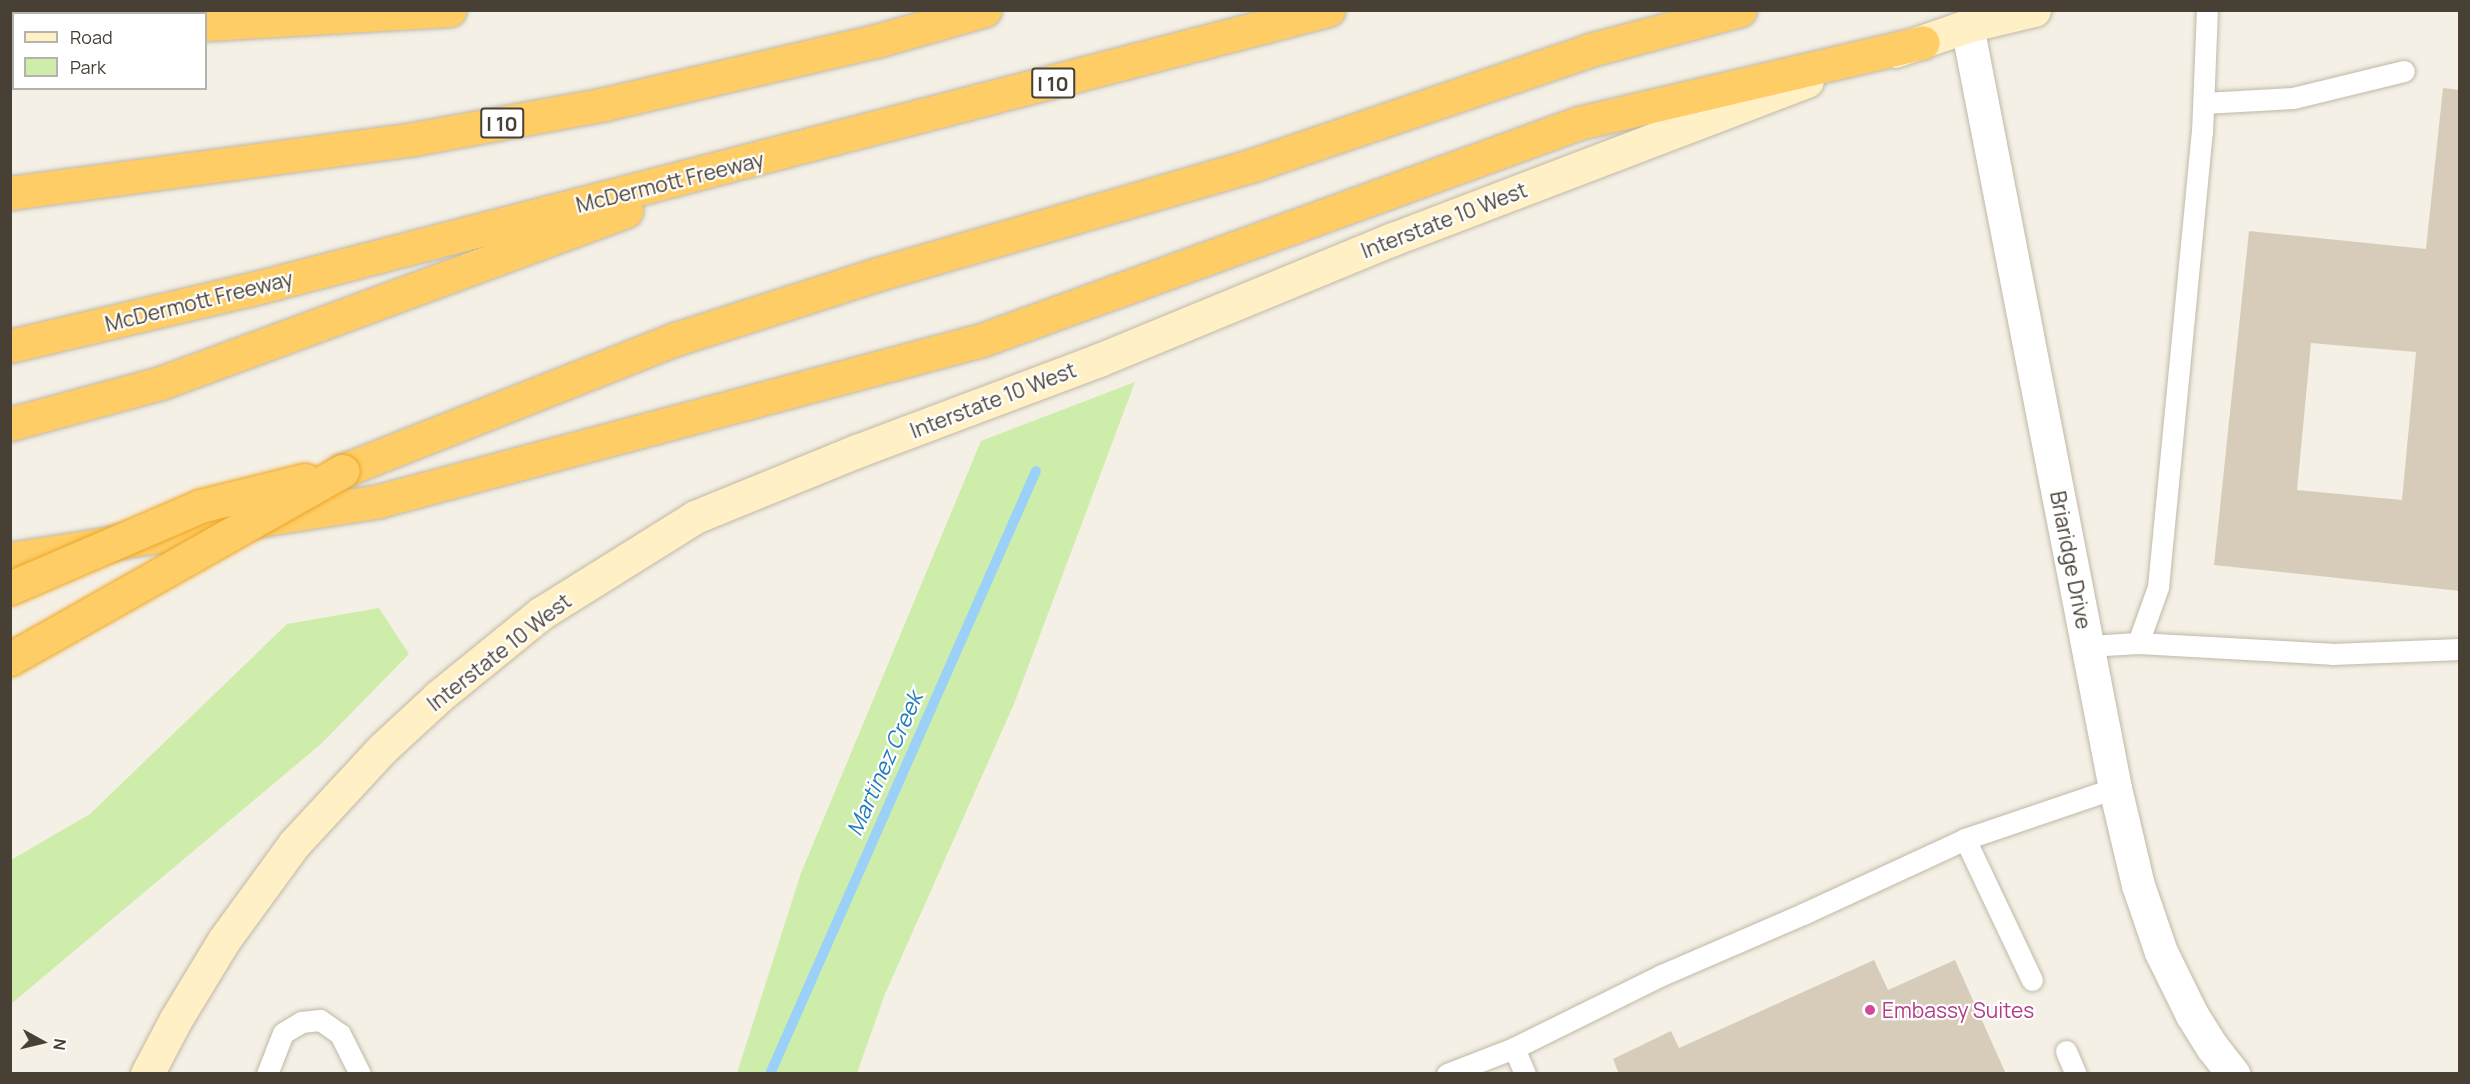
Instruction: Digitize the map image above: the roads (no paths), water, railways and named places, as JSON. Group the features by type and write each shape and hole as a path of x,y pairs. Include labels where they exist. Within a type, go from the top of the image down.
{"highway":[{"path":"207,24 450,10"},
{"name":"I 10","path":"10,193 402,141 605,104 876,41 985,10"},
{"name":"McDermott Freeway","path":"10,346 252,289 515,220 778,155 1328,10"},
{"path":"10,588 200,506 342,471 676,339 887,272 1253,165 1590,50 1740,10"},
{"path":"10,559 378,501 982,340 1579,123 1923,42"},
{"path":"10,424 161,383 778,155"},
{"path":"10,659 342,471"}],"main road":[{"name":"Interstate 10 West","path":"147,1074 176,1019 224,940 294,844 383,748 438,697 540,614 695,517 857,451 1099,360 1393,239 1778,91 1967,26 2034,10"}],"street":[{"name":"Briaridge Drive","path":"1967,26 2115,788 2138,885 2161,952 2192,1015 2233,1074"}],"lane":[{"path":"2138,643 2158,587 2204,103 2207,10"},
{"path":"2204,103 2293,98 2404,70"},
{"path":"2088,646 2138,643 2332,654 2460,649"},
{"path":"1447,1074 1514,1048 1662,975 1803,914 1965,839 2115,788"},
{"path":"1965,839 2032,980"},
{"path":"267,1074 283,1033 301,1022 320,1020 340,1034 360,1074"},
{"path":"1514,1048 1525,1074"},
{"path":"2066,1051 2076,1074"}],"waterway":[{"name":"Martinez Creek","path":"770,1074 1036,471"}],"place":[{"name":"Embassy Suites","path":"1870,1010"}]}
